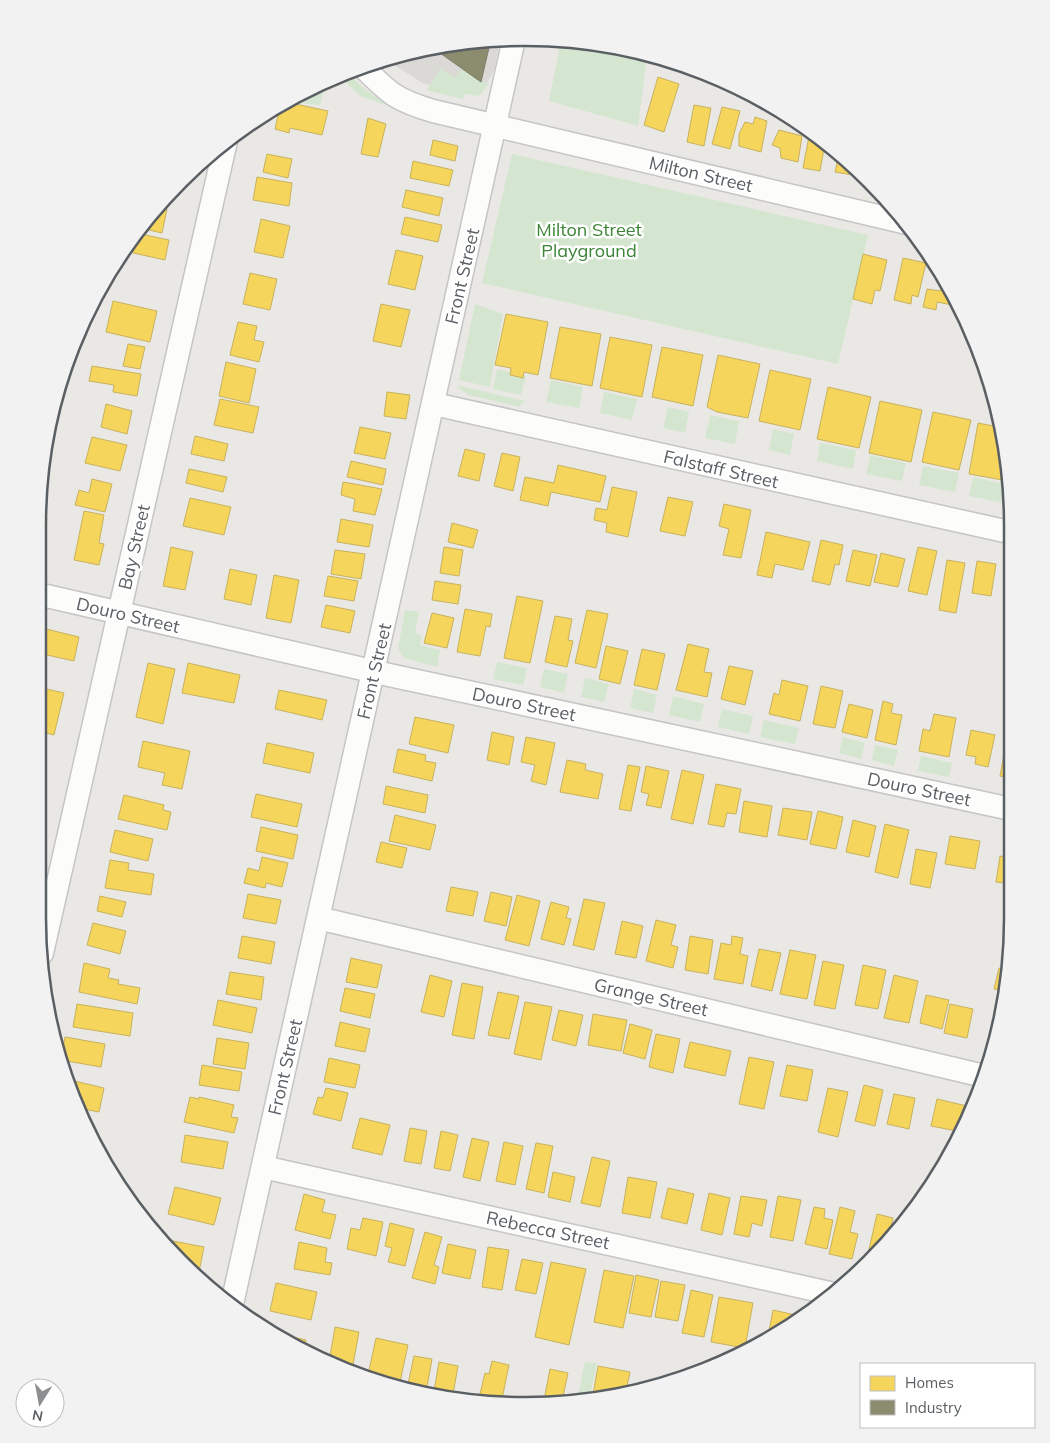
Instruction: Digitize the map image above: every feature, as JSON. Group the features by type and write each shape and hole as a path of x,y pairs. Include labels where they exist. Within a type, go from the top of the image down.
{"street":[{"name":"Front Street","path":"233,1298 512,46"},
{"name":"Milton Street","path":"368,73 390,93 406,103 894,220"},
{"name":"Bay Street","path":"46,933 223,154"},
{"name":"Falstaff Street","path":"434,404 1004,531"},
{"name":"Douro Street","path":"46,596 374,671 1004,807"},
{"name":"Grange Street","path":"318,918 977,1074"},
{"name":"Rebecca Street","path":"263,1167 824,1292"}],"shaded area":[{"path":"498,47 494,70 482,92 424,84 394,65 432,55"}],"green space":[{"path":"560,47 618,55 646,62 638,126 549,101"},
{"path":"440,69 455,77 461,70 489,84 479,96 465,94 463,99 427,90"},
{"path":"354,79 366,90 389,106 362,97 345,82"},
{"path":"321,92 323,93 320,105 299,103"},
{"name":"Milton Street Playground","path":"512,154 868,235 838,364 482,283"},
{"path":"475,304 503,314 490,387 459,380"},
{"path":"497,369 526,376 521,395 493,389"},
{"path":"551,380 583,387 579,408 546,402"},
{"path":"457,385 525,401 519,407 469,395"},
{"path":"604,392 637,399 632,420 600,413"},
{"path":"668,407 689,412 685,433 663,428"},
{"path":"710,415 739,421 735,444 705,438"},
{"path":"773,429 794,434 790,455 769,450"},
{"path":"820,443 856,450 853,469 817,461"},
{"path":"870,455 906,463 902,481 866,474"},
{"path":"923,466 959,473 955,492 919,485"},
{"path":"973,477 1002,484 1003,503 969,496"},
{"path":"405,610 419,612 415,633 422,636 420,645 440,650 437,667 404,658 398,649"},
{"path":"497,662 527,668 523,685 493,679"},
{"path":"544,669 568,674 564,693 540,687"},
{"path":"585,678 609,684 604,702 581,697"},
{"path":"634,689 657,695 653,713 630,708"},
{"path":"673,696 704,704 700,722 669,715"},
{"path":"722,709 753,716 749,734 718,727"},
{"path":"764,720 799,728 795,744 760,737"},
{"path":"843,737 865,743 861,759 839,753"},
{"path":"875,745 898,750 894,766 872,760"},
{"path":"921,756 952,763 949,777 918,771"},
{"path":"585,1362 597,1363 591,1392 578,1394"}],"building: Homes":[{"path":"658,77 679,84 664,132 644,125"},
{"path":"297,104 328,111 322,135 290,128 289,133 275,129 278,115"},
{"path":"694,105 711,108 704,146 687,142"},
{"path":"722,107 740,111 730,149 712,144"},
{"path":"755,117 767,121 761,152 739,146 739,134 745,122 753,124"},
{"path":"368,118 386,124 378,157 361,154"},
{"path":"779,130 802,136 798,162 781,158 780,148 772,145"},
{"path":"808,139 824,151 820,171 803,168"},
{"path":"433,140 458,146 455,161 430,155"},
{"path":"267,154 292,159 288,178 263,172"},
{"path":"413,161 453,170 449,186 410,178"},
{"path":"837,162 852,175 835,172"},
{"path":"257,177 292,183 289,206 253,200"},
{"path":"406,190 443,198 439,216 402,207"},
{"path":"165,209 167,209 162,233 148,230"},
{"path":"405,217 442,225 438,242 401,234"},
{"path":"261,219 290,226 283,258 254,252"},
{"path":"144,235 169,240 165,260 132,253"},
{"path":"396,250 423,256 415,290 388,284"},
{"path":"863,254 887,260 880,291 875,290 872,304 853,299"},
{"path":"903,258 925,263 918,297 912,295 911,304 894,300"},
{"path":"250,273 277,279 270,310 243,304"},
{"path":"941,287 950,305 937,302 936,310 923,307 927,289 940,291"},
{"path":"113,301 157,311 150,342 106,332"},
{"path":"381,304 410,310 401,347 373,341"},
{"path":"506,314 548,322 538,375 524,372 523,378 510,375 511,368 495,365"},
{"path":"238,322 257,326 254,340 264,342 259,362 230,355"},
{"path":"560,327 601,334 592,386 550,378"},
{"path":"610,337 652,345 642,397 600,388"},
{"path":"128,344 145,347 140,369 123,366"},
{"path":"662,347 703,355 693,406 652,397"},
{"path":"718,355 760,364 748,418 717,412 707,407"},
{"path":"226,362 256,369 249,403 219,396"},
{"path":"92,366 141,374 137,396 113,392 114,385 89,381"},
{"path":"770,370 811,379 800,430 759,421"},
{"path":"828,387 871,397 859,448 817,439"},
{"path":"387,392 410,395 406,419 384,416"},
{"path":"220,399 259,407 253,433 214,425"},
{"path":"880,401 922,410 911,462 869,453"},
{"path":"106,404 132,411 127,434 101,427"},
{"path":"933,412 971,420 959,470 922,462"},
{"path":"978,423 993,426 1002,480 969,474"},
{"path":"360,427 391,433 385,459 354,453"},
{"path":"195,436 228,444 224,461 191,454"},
{"path":"92,437 127,445 120,471 85,463"},
{"path":"465,449 485,454 479,481 458,476"},
{"path":"502,453 520,457 513,491 494,486"},
{"path":"351,461 386,469 383,485 347,477"},
{"path":"558,465 606,476 600,502 551,492 548,506 520,500 525,477 554,483"},
{"path":"189,469 227,477 223,492 186,483"},
{"path":"92,479 112,484 105,512 75,505 79,490 89,493"},
{"path":"343,482 382,489 375,515 353,511 355,499 341,495"},
{"path":"612,487 637,492 628,537 606,532 607,523 594,520 596,508 607,510"},
{"path":"668,497 693,502 685,536 660,531"},
{"path":"190,498 231,507 224,535 183,526"},
{"path":"724,504 751,510 741,558 723,555 729,529 719,526"},
{"path":"84,511 104,515 99,543 104,544 99,565 74,560"},
{"path":"341,519 373,525 369,547 337,542"},
{"path":"452,523 478,530 473,548 448,542"},
{"path":"766,532 810,542 803,570 775,564 772,578 757,575"},
{"path":"821,540 843,545 839,565 835,564 830,585 812,581"},
{"path":"171,547 193,552 185,590 163,586"},
{"path":"444,547 463,550 459,576 440,573"},
{"path":"918,547 937,551 927,595 908,591"},
{"path":"335,550 365,554 361,579 331,574"},
{"path":"853,550 877,555 870,586 846,581"},
{"path":"881,553 905,559 898,587 874,582"},
{"path":"947,560 965,563 956,613 939,610"},
{"path":"977,561 996,564 991,596 972,593"},
{"path":"230,569 257,575 251,605 224,599"},
{"path":"274,575 299,580 291,623 266,618"},
{"path":"328,576 358,581 354,601 324,596"},
{"path":"435,581 461,585 458,604 432,600"},
{"path":"517,596 543,601 530,663 504,658"},
{"path":"326,605 355,611 350,633 321,627"},
{"path":"465,609 492,614 490,627 486,626 480,656 457,652"},
{"path":"587,610 608,614 596,668 575,663"},
{"path":"432,613 454,618 447,648 424,643"},
{"path":"555,616 572,619 568,640 573,641 567,667 545,662"},
{"path":"46,629 79,637 74,661 46,655"},
{"path":"688,644 709,649 704,672 712,673 707,697 676,690"},
{"path":"606,646 628,651 620,684 599,679"},
{"path":"642,649 665,654 657,690 634,685"},
{"path":"148,663 175,669 163,724 136,717"},
{"path":"188,663 240,675 234,703 182,693"},
{"path":"729,666 753,671 745,705 721,699"},
{"path":"782,680 808,686 800,721 769,714 774,693 779,695"},
{"path":"821,686 843,691 835,728 813,724"},
{"path":"46,689 64,693 54,735 46,733"},
{"path":"279,690 327,700 322,720 275,709"},
{"path":"883,701 893,704 891,713 902,715 896,745 875,740"},
{"path":"849,704 873,710 867,738 842,732"},
{"path":"934,714 956,718 949,757 919,751 923,729 930,731"},
{"path":"415,717 454,725 448,753 409,744"},
{"path":"971,730 995,735 988,767 975,764 976,757 966,755"},
{"path":"492,732 514,737 509,765 487,760"},
{"path":"526,737 555,743 546,785 531,781 535,765 521,762"},
{"path":"143,741 190,751 182,789 162,785 165,773 138,767"},
{"path":"267,743 314,753 310,773 263,763"},
{"path":"398,749 426,755 425,761 436,763 432,781 393,772"},
{"path":"1004,754 1004,777 1000,776"},
{"path":"567,760 586,764 585,770 603,774 598,799 560,792"},
{"path":"628,765 640,767 631,811 619,809"},
{"path":"646,766 669,771 661,808 646,805 649,794 641,792"},
{"path":"682,770 704,775 693,824 671,819"},
{"path":"716,784 741,789 736,814 727,813 724,827 708,824"},
{"path":"386,786 428,795 425,813 383,804"},
{"path":"256,794 302,804 297,827 251,817"},
{"path":"124,795 164,805 163,810 171,812 167,830 118,819"},
{"path":"744,801 772,806 767,837 739,832"},
{"path":"783,808 812,812 807,840 778,835"},
{"path":"818,811 843,817 836,849 810,844"},
{"path":"395,815 436,825 430,850 389,841"},
{"path":"853,820 876,826 869,857 846,852"},
{"path":"885,824 909,830 898,878 875,872"},
{"path":"261,827 298,835 293,859 256,851"},
{"path":"115,830 153,839 148,861 110,852"},
{"path":"950,836 980,841 975,869 945,864"},
{"path":"381,842 407,848 402,868 376,862"},
{"path":"916,849 937,853 930,888 910,884"},
{"path":"1000,856 1004,857 1004,883 996,882"},
{"path":"262,857 288,863 282,887 266,883 265,888 244,883 248,868 259,871"},
{"path":"110,860 129,863 128,870 154,874 151,895 105,888"},
{"path":"451,887 478,892 473,916 446,911"},
{"path":"491,892 512,897 506,926 484,921"},
{"path":"248,894 281,900 276,924 243,918"},
{"path":"517,895 540,901 529,946 505,940"},
{"path":"100,896 126,902 122,917 97,911"},
{"path":"584,899 605,903 594,950 573,945"},
{"path":"551,902 569,907 566,918 571,919 564,945 541,939"},
{"path":"656,920 676,925 671,945 678,947 673,968 646,961"},
{"path":"622,921 643,926 636,958 615,954"},
{"path":"93,923 126,931 120,954 87,945"},
{"path":"242,936 275,942 271,964 238,958"},
{"path":"690,936 713,940 708,974 685,970"},
{"path":"732,936 743,938 740,954 748,956 743,984 714,979 721,943 731,945"},
{"path":"759,949 781,953 772,991 751,986"},
{"path":"790,950 816,955 807,999 780,994"},
{"path":"351,958 382,965 377,988 346,982"},
{"path":"823,961 844,965 835,1009 814,1005"},
{"path":"84,963 110,969 108,978 119,980 118,984 140,988 137,1004 79,992"},
{"path":"863,965 886,970 878,1009 855,1005"},
{"path":"999,968 1001,968 998,990 994,989"},
{"path":"230,972 264,977 261,1000 226,994"},
{"path":"430,975 452,981 444,1017 421,1012"},
{"path":"894,975 918,981 909,1023 884,1018"},
{"path":"462,983 483,987 474,1039 452,1035"},
{"path":"345,988 375,994 370,1018 340,1011"},
{"path":"498,992 519,996 509,1039 488,1035"},
{"path":"926,995 949,1000 942,1029 920,1023"},
{"path":"218,1000 257,1008 252,1033 213,1025"},
{"path":"525,1002 552,1007 541,1060 514,1054"},
{"path":"77,1004 133,1013 130,1036 73,1027"},
{"path":"950,1004 973,1009 967,1038 944,1033"},
{"path":"559,1010 583,1015 576,1046 552,1040"},
{"path":"593,1014 627,1020 621,1051 588,1045"},
{"path":"340,1022 370,1029 365,1052 335,1046"},
{"path":"630,1024 652,1030 645,1059 623,1053"},
{"path":"656,1034 680,1039 673,1073 649,1067"},
{"path":"65,1037 105,1044 101,1067 69,1061 64,1044"},
{"path":"217,1038 249,1043 245,1069 213,1064"},
{"path":"690,1042 731,1051 725,1076 684,1067"},
{"path":"749,1057 774,1062 764,1109 739,1104"},
{"path":"329,1058 360,1065 355,1088 324,1082"},
{"path":"202,1065 242,1072 239,1091 199,1085"},
{"path":"787,1065 813,1070 807,1101 780,1096"},
{"path":"76,1081 104,1088 99,1112 87,1110"},
{"path":"864,1085 883,1090 875,1126 855,1121"},
{"path":"326,1088 348,1093 341,1121 313,1114 318,1097 323,1098"},
{"path":"828,1088 848,1092 838,1137 818,1132"},
{"path":"894,1094 915,1098 909,1129 887,1124"},
{"path":"190,1097 199,1099 199,1097 234,1105 231,1117 238,1118 234,1133 184,1122"},
{"path":"937,1099 965,1106 954,1130 931,1126"},
{"path":"360,1118 390,1125 382,1155 352,1148"},
{"path":"410,1128 427,1131 421,1164 404,1161"},
{"path":"441,1131 458,1135 450,1171 434,1168"},
{"path":"185,1135 228,1142 223,1169 181,1162"},
{"path":"472,1138 489,1142 480,1181 463,1177"},
{"path":"504,1142 523,1146 515,1185 496,1181"},
{"path":"536,1143 553,1146 544,1193 526,1189"},
{"path":"592,1157 610,1161 600,1207 581,1203"},
{"path":"553,1172 575,1177 570,1202 548,1197"},
{"path":"628,1177 657,1182 650,1218 622,1213"},
{"path":"175,1187 221,1198 214,1225 168,1214"},
{"path":"668,1188 694,1194 687,1224 661,1218"},
{"path":"709,1193 730,1198 722,1235 701,1230"},
{"path":"304,1194 325,1200 322,1212 336,1215 330,1239 295,1230"},
{"path":"741,1196 767,1200 762,1226 752,1223 749,1237 734,1234"},
{"path":"778,1196 801,1200 793,1241 770,1237"},
{"path":"814,1207 825,1209 824,1218 833,1220 827,1249 805,1244"},
{"path":"840,1207 855,1211 850,1232 858,1234 852,1259 829,1254"},
{"path":"877,1214 893,1218 891,1226 868,1252"},
{"path":"363,1218 383,1222 376,1256 347,1249 351,1228 360,1230"},
{"path":"390,1223 414,1229 405,1266 388,1262 392,1248 385,1246"},
{"path":"425,1232 442,1237 434,1265 439,1267 435,1284 412,1278"},
{"path":"171,1241 204,1247 200,1269"},
{"path":"299,1242 327,1248 325,1262 332,1263 330,1275 294,1269"},
{"path":"448,1244 476,1250 470,1279 442,1273"},
{"path":"488,1247 509,1250 502,1290 482,1287"},
{"path":"522,1259 543,1263 536,1294 515,1290"},
{"path":"551,1262 586,1269 569,1345 535,1337"},
{"path":"604,1270 634,1276 623,1328 594,1322"},
{"path":"636,1275 659,1280 651,1317 629,1313"},
{"path":"661,1281 685,1285 678,1321 655,1317"},
{"path":"276,1283 317,1292 311,1320 270,1311"},
{"path":"691,1290 713,1295 704,1337 682,1333"},
{"path":"719,1297 753,1303 746,1342 738,1347 711,1342"},
{"path":"773,1310 793,1314 791,1316 769,1330"},
{"path":"335,1327 359,1332 353,1364 330,1355"},
{"path":"294,1337 306,1340 305,1343"},
{"path":"376,1338 408,1345 400,1380 369,1370"},
{"path":"414,1356 432,1359 427,1387 408,1382"},
{"path":"492,1361 509,1365 503,1396 480,1395 485,1373 489,1374"},
{"path":"439,1362 458,1366 453,1391 434,1388"},
{"path":"598,1366 630,1372 627,1386 593,1392"},
{"path":"550,1369 568,1373 563,1395 545,1396"}],"building: Industry":[{"path":"489,47 481,82 441,54"}]}
